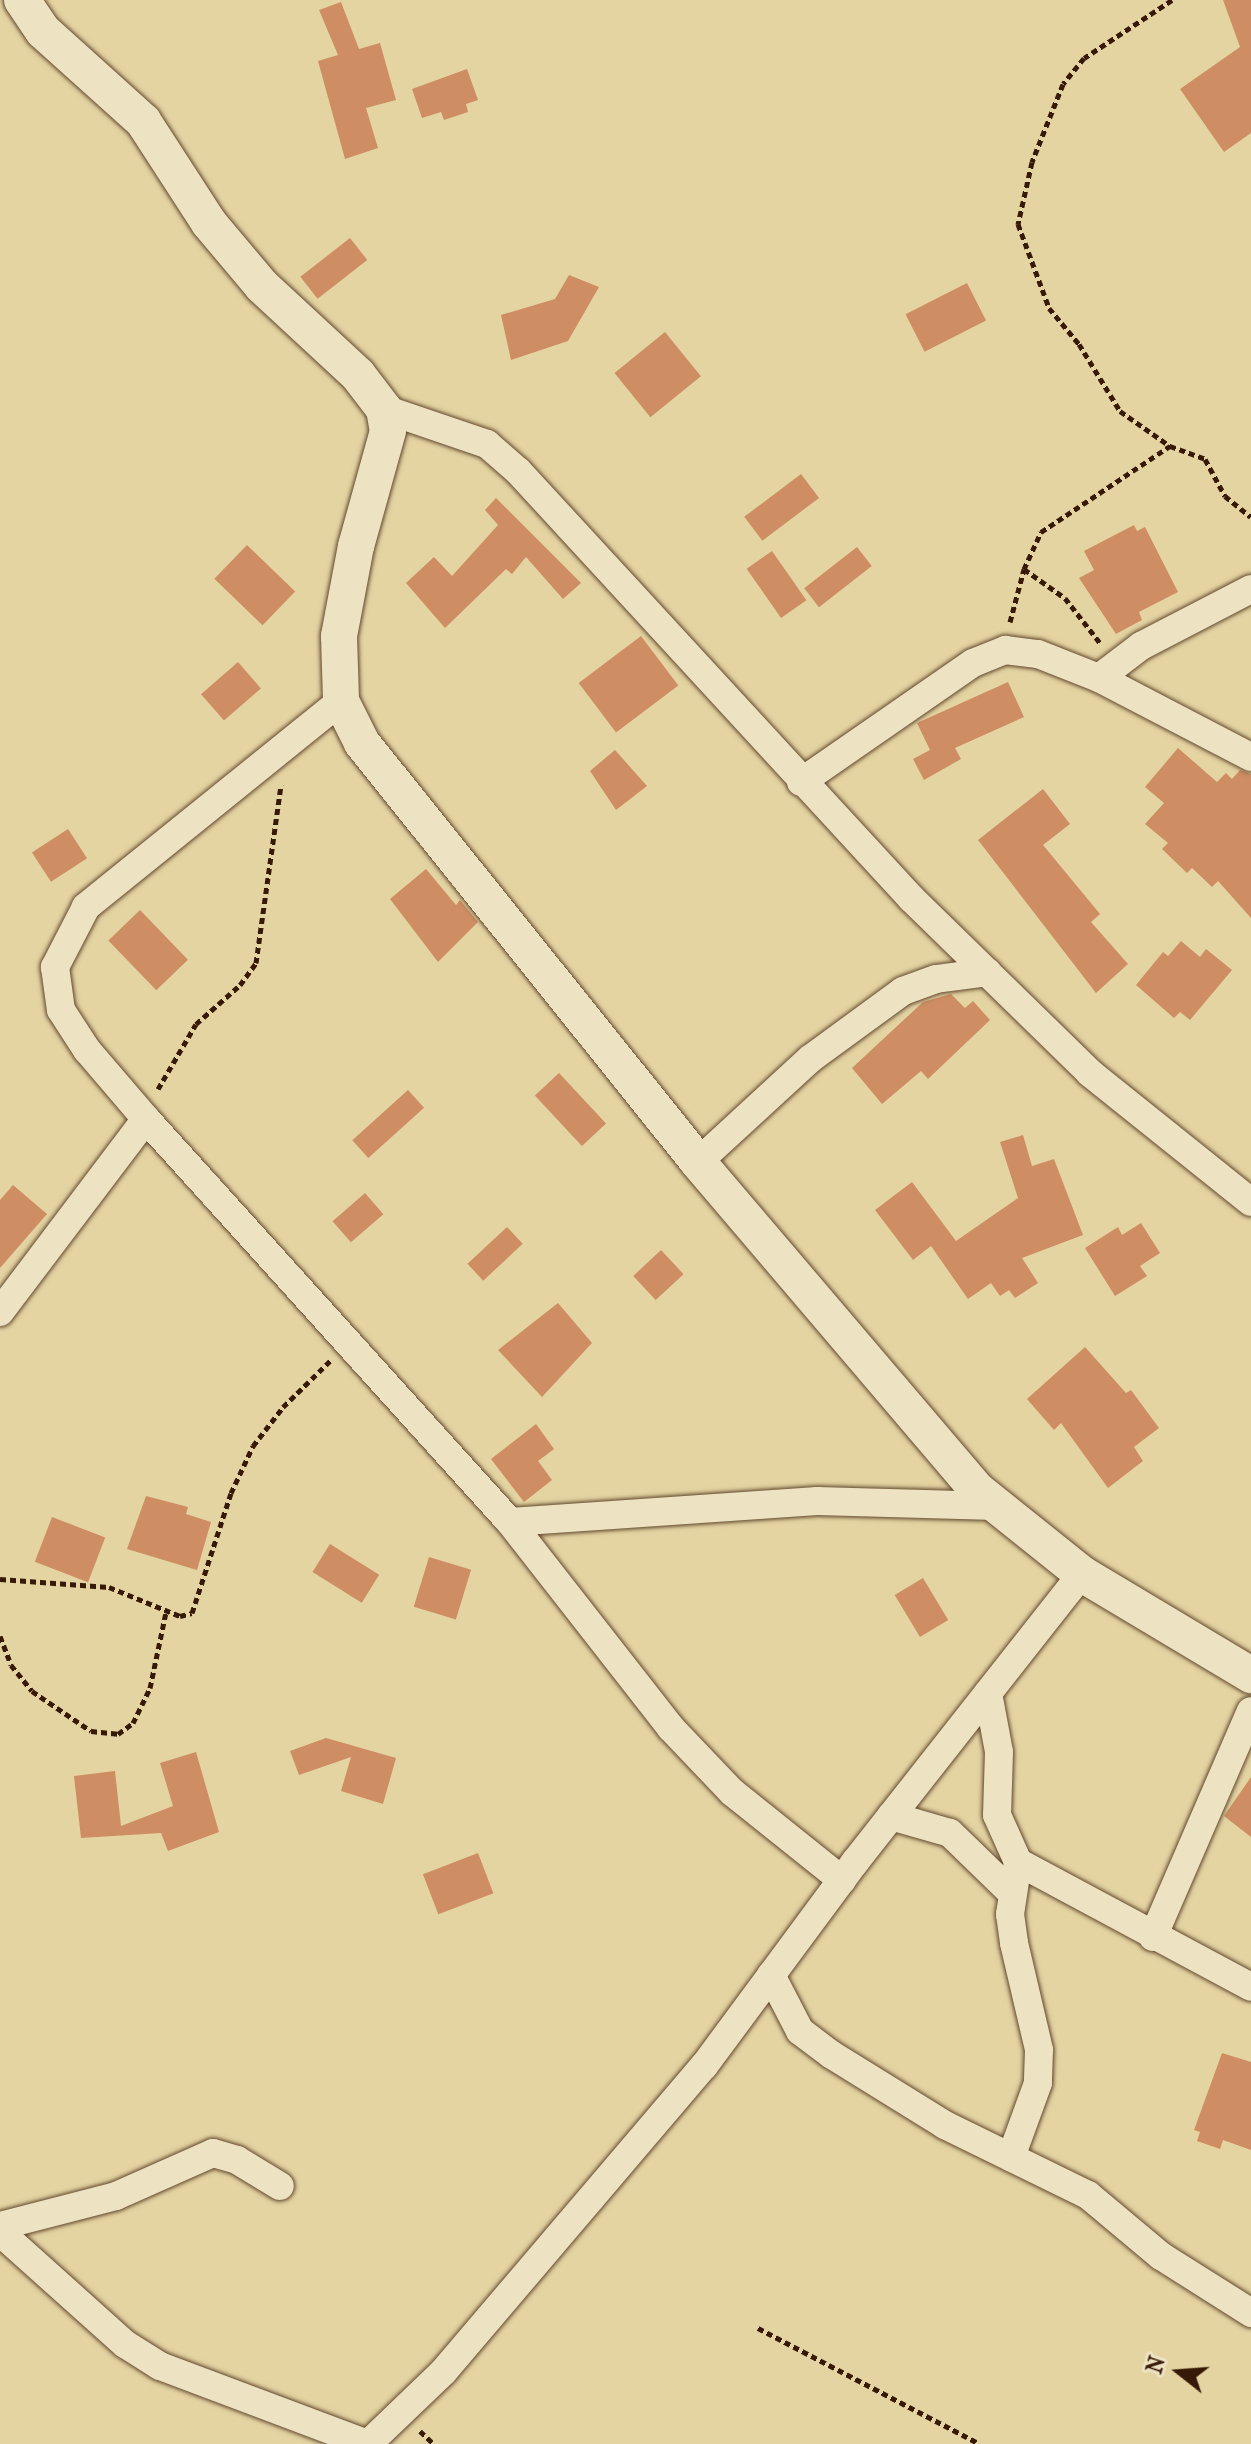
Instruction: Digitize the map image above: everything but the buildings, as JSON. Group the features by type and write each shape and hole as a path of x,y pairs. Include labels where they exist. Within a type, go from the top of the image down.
{"street":[{"path":"22,0 43,31 143,121 209,223 262,286 358,375 384,409 388,431 356,546 339,636 341,701 362,743 698,1162 976,1489 1082,1574 1251,1675"},
{"path":"384,409 487,444 518,471 801,782 988,972 1090,1073 1251,1202"},
{"path":"1107,671 1251,589"},
{"path":"801,782 973,663 1005,650 1038,654 1107,671 1251,757"},
{"path":"341,701 86,907 55,967 61,1010 87,1050 146,1119 510,1522 671,1728 732,1792 842,1880"},
{"path":"698,1162 810,1059 903,991 936,979 988,972"},
{"path":"0,1312 146,1119"},
{"path":"510,1522 817,1501 996,1506"},
{"path":"0,2229 125,2344 160,2366 368,2444 454,2360 704,2066 891,1816 1082,1574"},
{"path":"988,1693 999,1752 997,1815 1018,1862 1012,1893 1014,1943 1039,2050 1038,2083 1011,2157"},
{"path":"1153,1937 1251,1711"},
{"path":"891,1816 950,1833 1012,1893"},
{"path":"1018,1862 1251,1987"},
{"path":"771,1975 800,2031 832,2055 945,2125 1088,2195 1161,2256 1251,2313"},
{"path":"0,2229 116,2196 213,2153 237,2160 280,2186"}],"path":[{"path":"1172,0 1084,58 1063,84 1032,162 1018,224 1049,308 1079,344 1120,411 1170,446 1205,459 1225,496 1251,517"},
{"path":"1005,650 1032,545 1058,518 1170,446"},
{"path":"1024,569 1079,612 1107,671"},
{"path":"146,1119 163,1077 196,1024 240,985 256,963 273,863 283,748"},
{"path":"0,1579 109,1587 166,1612 180,1616 192,1613 231,1493 253,1446 283,1407 348,1343"},
{"path":"0,1636 11,1665 32,1691 91,1731 118,1734 133,1723 150,1688 166,1612"},
{"path":"758,2328 980,2444"}]}
